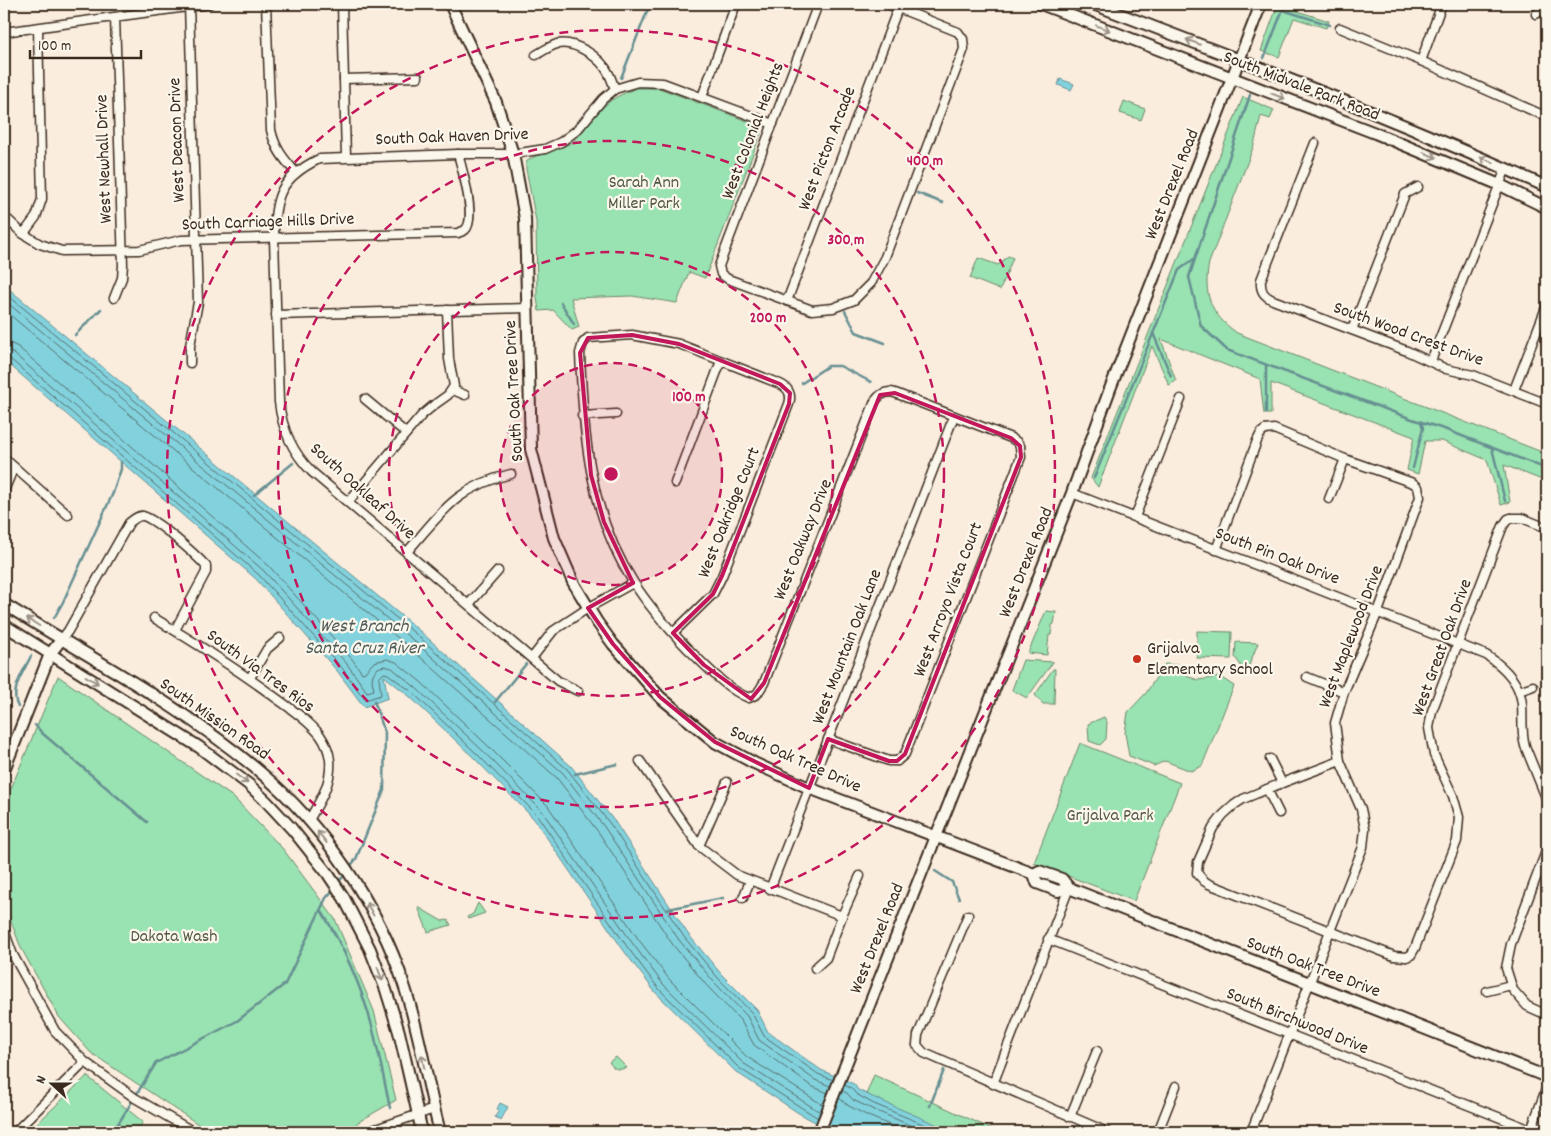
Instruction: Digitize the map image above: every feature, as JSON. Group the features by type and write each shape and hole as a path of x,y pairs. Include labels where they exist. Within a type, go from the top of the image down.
{"street":[{"path":"4,32 189,5 208,4"},
{"path":"266,4 273,142 279,154 296,174"},
{"path":"346,157 342,4 388,4"},
{"name":"South Oak Tree Drive","path":"450,4 496,102 514,154 525,218 531,449 554,538 569,573 588,608 613,644 660,697 714,742 809,788 1034,874 1037,882 1058,891 1068,888 1547,1077"},
{"path":"702,97 736,4"},
{"name":"West Colonial Heights","path":"787,301 728,279 718,272 721,259 818,4"},
{"path":"787,301 812,310 833,308 854,300 871,284 885,257 964,49 965,37 956,31 888,4"},
{"name":"South Midvale Park Road","path":"1041,4 1375,133 1500,184 1547,208"},
{"name":"South Midvale Park Road","path":"1093,4 1373,112 1547,187"},
{"name":"West Drexel Road","path":"819,1132 1072,493 1110,389 1261,4"},
{"path":"1420,61 1442,4"},
{"name":"West Deacon Drive","path":"189,5 198,310 190,346 190,363"},
{"name":"West Picton Arcade","path":"787,301 898,8"},
{"path":"1536,14 1547,8"},
{"name":"West Newhall Drive","path":"114,298 123,271 115,17"},
{"path":"24,233 36,217 42,199 38,28"},
{"path":"1340,28 1547,117"},
{"path":"536,55 557,44 569,44 583,50 598,60 608,73 615,88 638,82 662,83 773,124"},
{"path":"344,78 418,77"},
{"name":"South Oak Haven Drive","path":"274,238 276,203 283,189 306,165 319,159 514,154 545,150 561,142 577,130 603,99 615,88"},
{"name":"South Wood Crest Drive","path":"1315,143 1262,277 1260,291 1266,297 1273,300 1431,361 1446,369 1473,375 1547,404"},
{"name":"South Carriage Hills Drive","path":"4,216 40,244 62,252 145,249 174,240 458,233 470,229 466,188 458,154"},
{"path":"1431,361 1506,168"},
{"path":"1352,330 1405,194 1418,187"},
{"name":"South Oakleaf Drive","path":"274,238 279,402 285,432 293,450 305,465 558,680 578,691"},
{"path":"1514,390 1547,305"},
{"path":"276,314 527,308"},
{"path":"348,502 427,410 453,390 448,310"},
{"path":"673,632 633,582 604,522 590,475 582,416 580,353 582,339 632,335 679,344 721,361 675,483"},
{"name":"West Oakridge Court","path":"673,632 712,594 722,576 791,399 792,389 721,361"},
{"path":"453,390 465,395"},
{"name":"West Oakway Drive","path":"673,632 704,665 743,695 754,699 764,683 880,392 892,392 954,416"},
{"path":"365,399 406,434"},
{"path":"1135,517 1181,399"},
{"path":"582,416 616,414"},
{"name":"West Arroyo Vista Court","path":"828,739 898,764 906,754 1021,457 1023,445 1015,440 954,416"},
{"name":"West Mountain Oak Lane","path":"770,889 954,416"},
{"path":"1216,550 1264,427 1274,429 1345,459 1328,499"},
{"path":"4,458 68,515"},
{"name":"West Maplewood Drive","path":"1252,1132 1363,847 1365,828 1361,809 1340,761 1335,723 1344,692 1378,612 1420,500 1421,490 1413,483 1345,459"},
{"path":"4,491 14,467"},
{"path":"407,552 444,510 462,493 495,477 511,474"},
{"name":"South Pin Oak Drive","path":"1072,493 1486,654 1500,664 1514,680 1519,691 1522,703 1525,746 1547,800"},
{"name":"West Great Oak Drive","path":"1330,930 1406,960 1415,948 1457,841 1459,817 1453,796 1434,755 1429,728 1432,712 1509,514 1547,528"},
{"path":"4,770 50,654 62,640 78,614 129,523 139,516 143,516 161,526 206,566 206,572 175,630"},
{"path":"469,604 498,571"},
{"path":"532,658 553,631 633,582"},
{"name":"South Mission Road","path":"4,604 209,732 261,772 309,820 354,882 387,942 404,985 416,1028 440,1132"},
{"name":"South Via Tres Rios","path":"154,618 250,678 300,716 320,735 327,747 330,766 327,789 309,820"},
{"name":"South Mission Road","path":"4,625 128,702 222,764 267,802 328,874 344,898 370,949 386,990 399,1032 422,1132"},
{"path":"250,678 266,649 280,638"},
{"path":"1307,677 1344,692"},
{"path":"1519,691 1533,686"},
{"path":"222,764 232,750"},
{"path":"1270,758 1282,783"},
{"path":"640,761 700,846 736,875 842,916"},
{"path":"1330,930 1209,884 1196,874 1197,865 1213,828 1223,815 1243,799 1340,761"},
{"path":"700,846 727,782"},
{"path":"1267,789 1279,814"},
{"path":"1547,849 1511,944 1506,968 1513,990 1527,1006 1547,1015"},
{"path":"815,968 826,958 860,876"},
{"path":"743,898 750,881"},
{"path":"993,1084 1068,888"},
{"path":"968,915 915,1046 924,1053 993,1084 1107,1132"},
{"path":"4,930 13,955 56,1031 85,1062 135,1098 194,1132"},
{"name":"South Birchwood Drive","path":"1048,939 1532,1132"},
{"path":"1487,991 1511,985"},
{"path":"1070,1117 1097,1051"},
{"path":"15,1132 85,1062"},
{"path":"1158,1132 1176,1086"},
{"path":"1532,1132 1547,1087"},
{"path":"366,1132 434,1110"}],"highlighted area":[{"path":"632,335 679,344 780,384 790,393 789,404 722,576 713,594 673,633 704,665 751,699 764,683 880,395 895,393 1011,438 1020,446 1021,457 905,754 897,761 889,761 828,739 809,788 715,742 660,697 613,644 588,608 633,583 604,522 591,475 580,353 588,338"}],"green space":[{"path":"1278,4 1299,4 1297,11 1329,21 1326,28 1294,18 1279,57 1261,51"},
{"name":"Sarah Ann Miller Park","path":"637,88 659,88 758,125 761,133 705,278 689,272 677,303 632,296 571,298 579,327 572,330 553,310 539,311 537,298 536,221 526,162 535,156 563,147 575,140 606,105 616,97"},
{"path":"1243,97 1274,110 1270,119 1261,116 1254,145 1209,263 1207,274 1208,294 1220,318 1237,333 1547,454 1547,482 1504,465 1510,502 1501,505 1487,460 1442,441 1425,441 1418,474 1407,470 1414,437 1271,383 1271,414 1264,414 1260,379 1161,339 1176,381 1169,385 1152,346 1098,487 1091,478"},
{"path":"1124,101 1145,109 1141,120 1120,113"},
{"path":"1008,256 1013,258 1000,290 970,278 978,258 998,265"},
{"path":"1046,611 1056,612 1051,635 1049,635 1047,655 1028,653"},
{"path":"1197,631 1232,632 1231,659 1197,658"},
{"path":"1236,642 1258,643 1246,673 1235,657"},
{"path":"1023,660 1053,662 1027,698 1012,690"},
{"path":"1165,664 1178,665 1186,676 1198,680 1220,677 1234,686 1202,766 1191,771 1165,761 1154,766 1129,756 1125,733 1128,712 1146,693"},
{"path":"1053,669 1055,669 1054,704 1043,704 1035,695"},
{"name":"Dakota Wash","path":"58,676 233,797 283,849 335,919 374,1011 396,1100 360,1121 346,1132 210,1132 91,1053 59,1017 21,948 4,903 4,805"},
{"path":"1104,717 1107,722 1106,739 1100,745 1089,741 1088,724"},
{"name":"Grijalva Park","path":"1080,743 1180,783 1134,901 1034,863"},
{"path":"478,903 485,913 468,919 467,917 473,914"},
{"path":"418,907 442,921 448,920 451,925 428,932"},
{"path":"616,1057 627,1068 619,1069 613,1067 609,1062"},
{"path":"874,1075 998,1132 851,1132"},
{"path":"87,1076 143,1122 136,1132 32,1132 30,1130"}],"water":[{"path":"1060,79 1074,84 1071,90 1058,85"},
{"name":"West Branch Santa Cruz River","path":"4,285 421,632 571,766 615,822 688,934 722,975 757,1010 768,1032 821,1070 854,1084 858,1090 954,1132 834,1132 800,1114 736,1072 655,992 624,951 534,819 474,758 408,695 384,676 388,698 364,707 338,672 256,579 4,360"},
{"path":"500,1103 508,1107 501,1120 495,1117"}],"waterway":[{"path":"621,78 650,4"},
{"path":"1264,58 1285,4"},
{"path":"1284,7 1286,11 1330,25"},
{"path":"1250,95 1189,277 1201,326 1227,350 1412,419 1444,429 1547,469"},
{"path":"917,193 943,203"},
{"path":"1094,478 1179,270 1194,259"},
{"path":"561,303 574,324"},
{"path":"75,335 101,309"},
{"path":"845,311 856,332 885,343"},
{"path":"1153,333 1171,376"},
{"path":"1266,365 1266,413"},
{"path":"802,383 828,366 840,366 871,382"},
{"path":"1413,468 1423,428 1421,422"},
{"path":"1492,448 1505,501"},
{"path":"54,618 113,493 121,469 121,462"},
{"path":"254,495 293,463"},
{"path":"18,707 15,694 16,687 31,656"},
{"path":"495,702 526,664"},
{"name":"Dakota Wash","path":"349,868 356,859 384,790 385,733 374,701"},
{"path":"35,725 147,822"},
{"path":"575,774 617,764"},
{"path":"935,871 952,882 959,899"},
{"name":"Dakota Wash","path":"337,884 346,873"},
{"name":"Dakota Wash","path":"113,1132 156,1063 237,1021 285,984 326,898 334,889"},
{"path":"668,909 723,898"},
{"path":"321,910 344,952 368,1011 390,1108"},
{"path":"930,1106 944,1070"}],"place":[{"name":"Grijalva Elementary School","path":"1137,659"}]}
